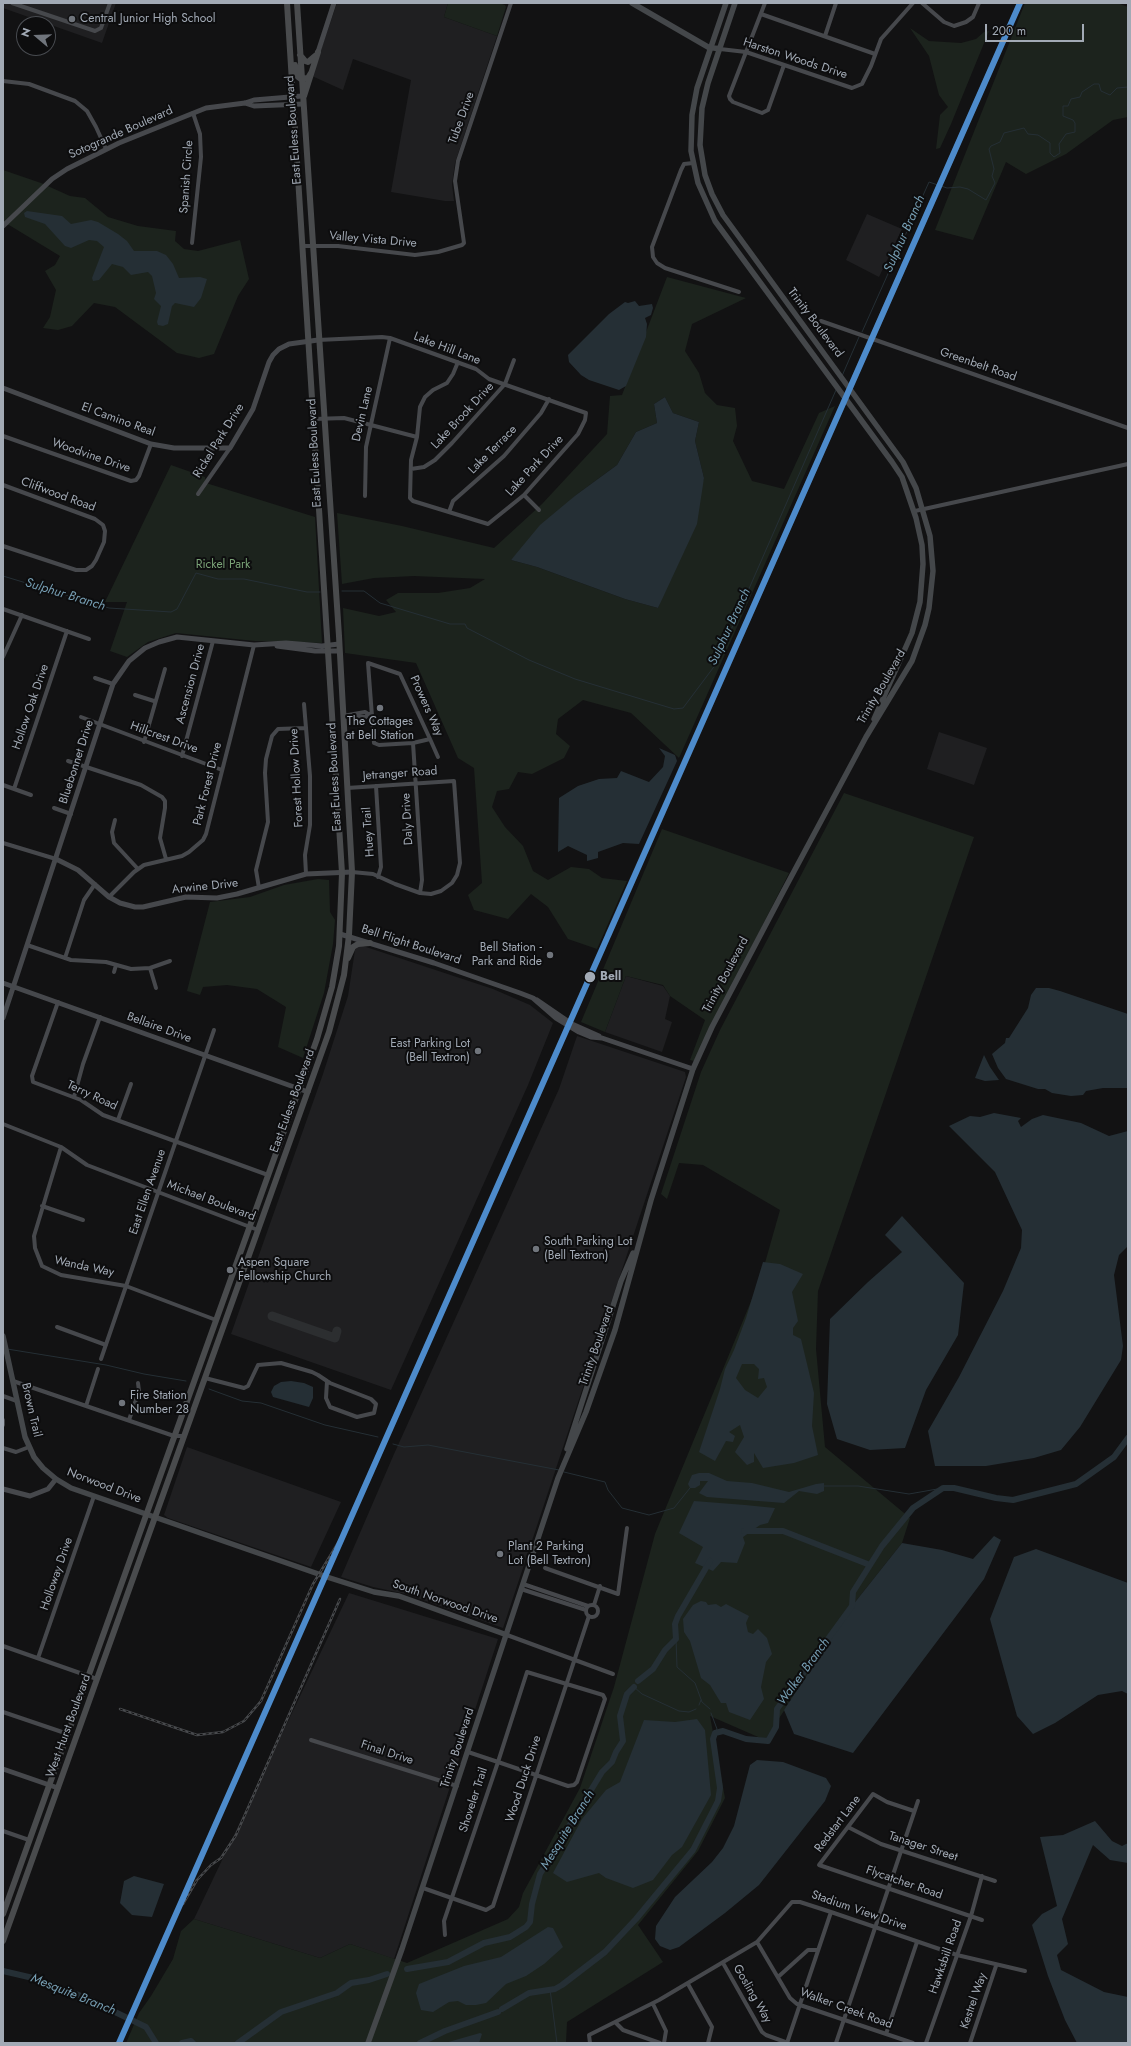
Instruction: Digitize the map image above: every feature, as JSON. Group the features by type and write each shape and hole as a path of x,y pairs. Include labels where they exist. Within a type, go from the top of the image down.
{"main road":[{"name":"East Euless Boulevard","path":"146,1514 299,1089 328,1002 336,966 340,934 342,873 287,3"},
{"name":"East Euless Boulevard","path":"154,1518 333,1021 344,975 349,935 352,872 346,788 346,715 339,651 297,3"},
{"path":"632,3 711,48 720,48"},
{"name":"Trinity Boulevard","path":"726,3 697,88 692,115 690,138 693,163 703,198 714,218 737,251 902,477 915,511 922,545 923,564 920,602 912,633 866,737"},
{"name":"Trinity Boulevard","path":"368,2043 423,1888 558,1478 586,1412 608,1349 624,1300 640,1238 693,1070 729,993 866,737 912,661 925,625 929,608 933,565 930,536 924,510 916,488 903,462 874,420 744,246 722,214 705,175 700,134 702,108 708,83 735,3"},
{"path":"289,36 293,48 296,72 301,79 308,78 311,73"},
{"path":"300,54 305,61 308,62 313,60 318,52"},
{"path":"303,100 318,52"},
{"path":"768,292 774,286"},
{"path":"344,975 353,947 358,944 370,943"},
{"name":"Trinity Boulevard","path":"565,1459 572,1432 621,1281 640,1238"},
{"name":"Brown Trail","path":"3,1336 15,1383 23,1429 29,1447 43,1468 56,1480"},
{"name":"Norwood Drive","path":"56,1480 71,1488 154,1518"},
{"name":"West Hurst Boulevard","path":"3,1914 146,1514"},
{"name":"South Norwood Drive","path":"154,1518 339,1581 374,1592 400,1596 507,1634"},
{"name":"West Hurst Boulevard","path":"3,1941 154,1518"}],"street":[{"path":"12,3 95,31 101,28 110,3"},
{"path":"318,52 334,3"},
{"name":"Tube Drive","path":"464,243 455,181 458,161 511,3"},
{"path":"765,3 729,96 733,102 762,113 768,110 784,65"},
{"path":"825,36 836,3"},
{"name":"Harston Woods Drive","path":"720,48 746,52 852,88 862,84 881,39 913,3"},
{"path":"922,3 944,22 954,26 966,22 973,17 979,3"},
{"path":"761,14 875,54"},
{"path":"3,81 29,84 75,101 87,111 106,149"},
{"name":"Sotogrande Boulevard","path":"3,226 28,201 60,173 106,149 193,113 224,104 293,97 303,100"},
{"name":"Sotogrande Boulevard","path":"245,103 254,106 294,104 303,100"},
{"name":"Spanish Circle","path":"192,243 200,157 200,134 193,113"},
{"path":"693,163 684,164 681,170 652,247 653,257 657,263 664,268 739,292"},
{"name":"Valley Vista Drive","path":"303,246 312,245 416,255 438,252 462,245 464,243"},
{"name":"Greenbelt Road","path":"821,321 1128,428"},
{"name":"Lake Hill Lane","path":"318,340 382,337 390,338 476,369 489,379 586,413"},
{"name":"Devin Lane","path":"365,496 366,447 390,338"},
{"name":"Rickel Park Drive","path":"198,494 230,448 253,409 269,362 273,355 284,346 318,340"},
{"name":"Lake Brook Drive","path":"411,469 424,467 435,460 505,384 514,360"},
{"path":"449,512 412,501 410,498 411,460 417,437 420,407 425,397 433,390 447,383 458,362"},
{"name":"El Camino Real","path":"3,388 151,444 174,448 230,448"},
{"name":"Lake Terrace","path":"449,512 453,501 504,456 542,413 549,399"},
{"name":"Lake Park Drive","path":"449,512 488,524 524,495 578,434 586,420 586,413"},
{"path":"314,420 344,418 417,437"},
{"name":"Woodvine Drive","path":"3,436 130,482 136,480 139,476 151,444"},
{"path":"915,511 1128,464"},
{"name":"Cliffwood Road","path":"3,485 95,519 105,531 104,542 92,566 86,570 76,570 3,546"},
{"path":"524,495 539,510"},
{"path":"3,609 88,639"},
{"path":"3,657 22,615"},
{"name":"Hollow Oak Drive","path":"14,789 67,631"},
{"name":"Bluebonnet Drive","path":"3,1018 100,725 114,684 120,672 137,654 159,642 177,637 254,645 274,645 286,643 328,648 339,651"},
{"name":"Ascension Drive","path":"182,756 213,641"},
{"name":"Bluebonnet Drive","path":"328,648 339,644"},
{"name":"Park Forest Drive","path":"109,897 138,869 150,863 189,852 203,840 206,834 254,645"},
{"name":"Prowers Way","path":"370,714 368,663 400,674 438,757"},
{"path":"144,742 154,701 165,669"},
{"path":"95,678 114,684"},
{"path":"135,695 154,701"},
{"name":"Forest Hollow Drive","path":"304,704 309,760 310,824 305,855 306,874"},
{"path":"346,715 351,717 366,717 370,714 374,743 379,745 413,743 430,739"},
{"name":"Hillcrest Drive","path":"81,717 144,742 222,770"},
{"path":"259,888 256,870 268,822 265,772 266,759 272,736 278,729 305,728"},
{"name":"Daly Drive","path":"413,743 422,880 420,893"},
{"path":"68,761 141,785 162,797 165,801 165,808 160,838 166,859"},
{"name":"Jetranger Road","path":"346,788 452,780 455,782 460,863 458,872 452,883 441,891 431,894 420,893"},
{"path":"3,785 31,795"},
{"name":"Huey Trail","path":"376,786 381,867 378,877"},
{"path":"54,808 71,814"},
{"path":"115,820 112,832 114,843 138,869"},
{"name":"Arwine Drive","path":"3,843 56,859 78,870 109,897 126,905 143,907 178,898 226,896 306,874 352,872"},
{"path":"352,872 363,872 420,893"},
{"path":"65,958 84,900 95,884"},
{"name":"Bell Flight Boulevard","path":"340,934 349,935 434,963 533,998 572,1029 591,1037 602,1038 693,1070"},
{"path":"27,945 65,958 106,962 131,969 150,968 170,961"},
{"path":"114,972 116,965"},
{"path":"150,968 156,988"},
{"name":"Bellaire Drive","path":"3,983 308,1092"},
{"name":"Terry Road","path":"58,1002 31,1078 39,1084 88,1104 103,1115 268,1175"},
{"path":"74,1097 83,1064 100,1017"},
{"name":"East Ellen Avenue","path":"102,1360 175,1141 214,1030"},
{"path":"118,1120 131,1084"},
{"name":"Michael Boulevard","path":"3,1124 61,1147 87,1165 258,1230"},
{"name":"Wanda Way","path":"61,1147 34,1236 39,1261 44,1268 60,1275 126,1286 216,1320"},
{"path":"42,1206 83,1220"},
{"path":"57,1327 106,1345"},
{"path":"205,1378 244,1388 248,1386 258,1365 276,1362 312,1372 327,1381 373,1400 376,1406 374,1413 357,1417 330,1407 326,1398 327,1381"},
{"path":"86,1406 98,1370"},
{"path":"15,1383 174,1436 184,1436"},
{"path":"129,1420 139,1391 138,1383"},
{"path":"3,1396 17,1400"},
{"path":"3,1420 3,1425"},
{"path":"3,1448 16,1452 29,1447"},
{"name":"Norwood Drive","path":"3,1489 30,1496 48,1489 56,1480"},
{"name":"Holloway Drive","path":"38,1658 94,1496"},
{"path":"545,1568 600,1586 618,1594 627,1528"},
{"path":"522,1586 587,1608 594,1605 600,1586"},
{"path":"587,1608 589,1616 595,1616 598,1612 598,1608 594,1605"},
{"name":"Wood Duck Drive","path":"423,1888 486,1910 493,1906 573,1660 589,1616"},
{"name":"South Norwood Drive","path":"507,1634 613,1674"},
{"path":"3,1646 97,1679"},
{"name":"Shoveler Trail","path":"445,1935 444,1921 527,1672 566,1684"},
{"path":"468,1752 568,1786 572,1786 577,1782 605,1699 603,1695 566,1684"},
{"path":"3,1712 68,1734"},
{"name":"Final Drive","path":"311,1740 457,1786"},
{"path":"3,1769 58,1788"},
{"name":"Redstart Lane","path":"819,1865 873,1794 887,1802 914,1811"},
{"path":"836,2043 874,1927 918,1801"},
{"name":"Tanager Street","path":"848,1827 869,1839 995,1880"},
{"path":"3,1831 29,1840"},
{"name":"Flycatcher Road","path":"819,1865 982,1920"},
{"name":"Hawksbill Road","path":"926,2043 971,1916 982,1876"},
{"name":"Stadium View Drive","path":"590,2043 589,2035 653,2004 757,1942 792,1902 800,1902 957,1955 996,1966 1024,1971"},
{"path":"787,2043 831,1912"},
{"name":"Walker Creek Road","path":"757,1942 792,2001 912,2043"},
{"path":"886,2034 917,1942"},
{"path":"778,1977 808,1950 818,1950"},
{"name":"Gosling Way","path":"723,1963 762,2032 787,2043"},
{"name":"Kestrel Way","path":"970,2043 996,1966"},
{"path":"688,1984 712,2027 708,2043"},
{"path":"653,2004 666,2031 664,2043"},
{"path":"615,2022 623,2030 660,2043"}],"shaded area":[{"name":"Central Junior High School","path":"3,3 116,3 102,43 56,27 56,16 26,16 3,8"},
{"path":"337,3 448,3 444,17 497,36 455,163 452,184 454,201 445,201 391,192 411,80 353,59 343,90 312,76"},
{"path":"1017,3 1023,3 611,937 605,934"},
{"path":"27,211 62,216 71,224 91,220 98,222 127,241 134,251 157,251 166,255 173,264 179,278 200,277 207,279 201,298 194,307 175,303 172,306 168,324 163,326 158,325 157,322 161,306 154,299 156,293 152,276 148,272 131,275 123,267 112,264 99,280 93,281 92,278 104,247 97,241 89,240 71,248 65,246 45,224 25,217 24,213"},
{"path":"867,214 902,229 879,277 846,260"},
{"path":"635,301 639,306 652,304 653,308 651,315 645,318 647,324 646,337 626,386 619,390 589,380 581,375 569,362 568,355 609,314 625,302 628,303"},
{"path":"665,397 673,413 699,422 695,441 704,478 697,524 658,608 625,599 537,567 511,560 540,525 576,495 617,465 636,432 657,423 654,404"},
{"path":"939,732 987,748 974,785 927,769"},
{"path":"659,748 675,755 677,761 639,844 623,843 598,852 598,858 587,861 587,855 568,846 558,852 559,798 578,786 599,779 617,778 621,771 649,782 663,767 665,756"},
{"path":"360,945 493,989 530,1005 553,1023 528,1085 391,1390 231,1334 323,1074 348,996 355,950"},
{"path":"626,976 663,986 670,996 665,1019 672,1022 662,1052 605,1032"},
{"path":"1036,988 1049,988 1060,991 1128,1014 1128,1088 1103,1088 1086,1091 1083,1095 1071,1096 1052,1093 1045,1089 1038,1089 1006,1079 998,1068 992,1054 1005,1043 1006,1038 1009,1038 1028,1008 1031,995"},
{"path":"577,1036 685,1072 686,1077 503,1628 406,1594 373,1587 341,1577 394,1454 559,1089"},
{"path":"984,1055 999,1080 985,1081 975,1078"},
{"path":"994,1113 1021,1118 1018,1121 1021,1127 1032,1119 1043,1115 1081,1123 1109,1136 1128,1131 1128,1246 1119,1255 1114,1275 1123,1346 1121,1360 1080,1427 1061,1450 1034,1458 986,1466 935,1466 928,1431 959,1377 1003,1291 1021,1248 1022,1230 995,1172 949,1126 970,1116 980,1117"},
{"path":"902,1216 964,1283 958,1335 926,1390 905,1448 870,1450 837,1439 827,1404 830,1319 902,1252 885,1235"},
{"path":"763,1262 780,1264 803,1274 792,1292 798,1321 793,1328 793,1335 801,1339 814,1393 812,1426 818,1455 794,1463 763,1468 754,1453 754,1462 747,1465 735,1452 744,1437 740,1425 729,1432 735,1436 733,1442 726,1441 715,1461 699,1452 720,1389 725,1369 746,1318","holes":["742,1364 754,1364 759,1369 758,1379 764,1378 767,1387 758,1398 745,1390 736,1378"]},
{"path":"291,1381 304,1383 313,1387 313,1398 309,1407 273,1397 271,1392 274,1386 281,1382"},
{"path":"187,1447 341,1502 311,1567 168,1518 164,1515"},
{"path":"709,1473 727,1481 752,1483 789,1492 824,1483 824,1491 817,1494 799,1491 784,1503 707,1497 699,1493 708,1481 700,1481 700,1485 695,1488 690,1488 688,1484 692,1475"},
{"path":"694,1501 775,1508 768,1523 760,1525 743,1537 745,1543 737,1563 721,1562 713,1571 695,1563 703,1547 679,1533"},
{"path":"994,1536 1001,1540 984,1579 853,1753 794,1734 784,1710 852,1606 902,1543 942,1550 973,1559"},
{"path":"1036,1549 1128,1583 1128,1694 1122,1691 1098,1695 1055,1723 1033,1734 1017,1716 990,1619 1014,1557"},
{"path":"349,1593 498,1639 394,1959 350,1944 320,1958 194,1919"},
{"path":"701,1601 706,1602 708,1605 716,1604 721,1607 726,1604 749,1616 746,1623 748,1632 753,1634 758,1629 767,1638 772,1654 766,1662 761,1687 764,1699 750,1720 729,1712 726,1703 721,1703 710,1685 701,1678 690,1641 684,1632 683,1619 693,1605"},
{"path":"697,1719 705,1730 711,1795 682,1847 672,1855 653,1880 633,1888 606,1878 599,1873 567,1882 553,1873 582,1819 606,1790 620,1782 644,1720 675,1722"},
{"path":"757,1760 783,1762 826,1778 831,1786 825,1801 759,1885 725,1913 679,1947 670,1950 660,1946 655,1939 656,1926 675,1897 712,1862 723,1848 734,1826 750,1765"},
{"path":"1095,1821 1112,1841 1122,1846 1128,1843 1128,1863 1110,1860 1093,1845 1062,1919 1068,1944 1057,1955 1061,1970 1104,1992 1128,1997 1128,2043 1077,2043 1065,2020 1048,1976 1032,1925 1042,1914 1057,1906 1040,1837 1063,1835"},
{"path":"134,1876 164,1884 152,1917 132,1915 120,1903 124,1881"},
{"path":"548,1927 553,1928 563,1947 544,1964 526,1976 506,1984 486,2003 466,2005 458,2001 449,2002 433,2012 421,2010 416,1993 419,1984 464,1966 501,1957"},
{"path":"480,2033 482,2034 479,2043 445,2043"}],"green space":[{"path":"448,3 499,3 505,5 506,7 497,36 444,17"},
{"path":"1025,3 1117,3 1128,7 1128,117 1113,120 1066,154 1026,174 1006,162 973,240 935,230"},
{"path":"910,28 929,41 961,43 976,39 984,32 989,31 951,124 940,148 936,149 940,115 948,107 939,95 929,56"},
{"path":"3,170 41,183 70,196 85,198 108,217 138,226 176,231 175,241 184,249 198,251 240,240 249,279 238,296 214,354 199,358 177,353 115,307 94,303 72,326 58,330 43,328 50,317 56,290 45,271 55,265 60,256 9,225 3,225"},
{"path":"667,277 746,298 692,324 685,351 699,373 705,393 717,405 735,408 737,426 733,441 752,481 784,489 819,413 835,406 679,758 631,713 583,700 558,719 556,734 570,746 564,758 532,774 518,772 509,789 497,791 492,807 505,827 523,846 533,871 548,880 571,867 589,869 602,878 627,881 597,949 568,939 548,907 531,894 508,919 474,910 468,895 482,883 474,768 458,758 416,663 345,653 343,608 379,616 396,612 386,600 398,593 438,593 470,588 485,579 414,576 374,578 342,584 337,513 402,526 494,548 542,504 607,434 610,396 622,395","holes":["665,397 673,413 699,422 695,441 704,478 658,608 625,599 537,567 511,560 576,495 617,465 636,432 657,423 654,404"]},
{"name":"Rickel Park","path":"171,465 205,477 206,483 315,517 322,643 255,641 176,633 148,642 127,657 110,651 127,602 105,602"},
{"path":"844,793 974,837 818,1291 816,1349 825,1447 910,1518 902,1543 852,1606 765,1740 710,1716 725,1798 698,1851 638,1925 663,1962 567,2022 566,2043 126,2043 139,2013 173,1959 181,1931 194,1919 320,1958 350,1944 407,1963 508,1919 519,1907 523,1893 580,1788 614,1687 655,1534 761,1277 780,1210 703,1165 679,1163 667,1199 661,1194 701,1072 720,1030"},
{"path":"662,829 789,873 694,1061 690,1060 705,1020 670,996 663,985 626,976 605,1032 581,1022"},
{"path":"318,879 329,880 330,912 335,920 333,944 324,993 303,1058 278,1047 286,1007 257,989 227,985 203,987 200,995 187,991 210,902 250,897 284,885"}],"waterway":[{"name":"Sulphur Branch","path":"862,332 929,182 947,188 960,187 968,189 986,200 995,183 992,176 994,169 989,149 991,146 1000,142 1004,133 1024,128 1028,134 1038,135 1050,143 1050,153 1054,157 1060,153 1059,144 1066,134 1075,132 1075,123 1073,120 1063,116 1063,106 1068,106 1071,99 1080,97 1082,92 1094,84 1099,84 1101,91 1110,95 1117,88 1128,87"},
{"name":"Sulphur Branch","path":"842,376 859,337"},
{"name":"Sulphur Branch","path":"342,591 364,591 380,603 450,624 465,624 467,628 529,660 575,679 674,709 683,708 716,664 836,390"},
{"name":"Sulphur Branch","path":"3,576 109,608 171,612 177,609 196,573 218,579 244,579 307,592 320,592"},
{"path":"7,1349 106,1365 144,1374 186,1381"},
{"path":"209,1389 242,1401 261,1403 325,1425 378,1437"},
{"name":"Walker Branch","path":"502,2009 529,1993 555,1989 605,1952 636,1919 693,1850 718,1801 720,1788 713,1739 715,1733 723,1731 746,1739 768,1741 776,1727 777,1709 852,1606 853,1592 882,1546 913,1508 943,1488 954,1488 996,1498 1013,1500 1076,1484 1114,1457 1128,1438"},
{"path":"393,1444 404,1447 428,1445 559,1470"},
{"path":"564,1472 605,1482 608,1490 622,1508 649,1515 674,1508 690,1488"},
{"path":"824,1486 858,1486 909,1494 943,1488"},
{"name":"Mesquite Branch","path":"744,1531 783,1531 870,1565"},
{"name":"Mesquite Branch","path":"638,1681 653,1669 665,1650 676,1639 675,1624 678,1616 710,1561"},
{"path":"676,1639 677,1667 695,1683 702,1702 710,1709"},
{"path":"634,1687 642,1694 679,1711 689,1712 696,1709"},
{"name":"Mesquite Branch","path":"407,1969 448,1962 484,1943 510,1937 526,1927 530,1922 532,1904 540,1874 602,1772 612,1762 623,1741 620,1716 627,1694 634,1687"},
{"path":"699,1705 701,1700"},
{"path":"711,1713 717,1729 715,1733"},
{"name":"Mesquite Branch","path":"3,1971 33,1978 84,1997 146,2027 156,2043"},
{"name":"Mesquite Branch","path":"238,2043 281,2012 337,1993 351,1983 369,1980 387,1974"},
{"path":"550,1989 557,2043"},
{"name":"Walker Branch","path":"420,2043 445,2031 498,2012"},
{"name":"Mesquite Branch","path":"182,2043 191,2041 193,2043"}],"taxiway":[{"path":"272,1316 335,1338 337,1331"}],"railway":[{"path":"120,1709 197,1735 223,1732 244,1721 261,1701 313,1584 344,1533"},
{"path":"183,1904 197,1880 211,1865 221,1858 236,1835 340,1599"}],"transit line":[{"path":"119,2043 1020,3"}],"place":[{"name":"Central Junior High School","path":"72,19"},
{"name":"The Cottages at Bell Station","path":"380,708"},
{"name":"Bell Station - Park and Ride","path":"550,955"},
{"name":"Bell","path":"590,977"},
{"name":"East Parking Lot (Bell Textron)","path":"478,1051"},
{"name":"South Parking Lot (Bell Textron)","path":"536,1249"},
{"name":"Aspen Square Fellowship Church","path":"230,1270"},
{"name":"Fire Station Number 28","path":"122,1403"},
{"name":"Plant 2 Parking Lot (Bell Textron)","path":"500,1554"}]}
